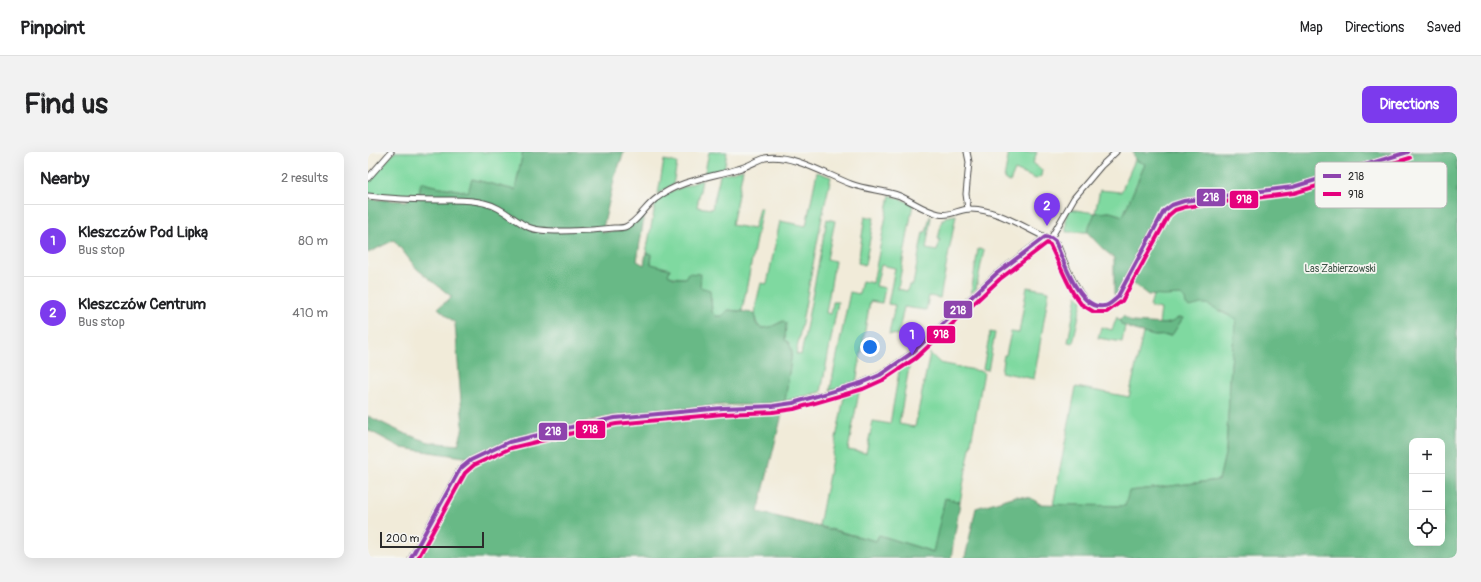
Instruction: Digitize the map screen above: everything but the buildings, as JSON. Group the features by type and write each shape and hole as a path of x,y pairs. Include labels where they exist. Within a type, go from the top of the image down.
{"street":[{"path":"368,178 390,152"},
{"path":"967,152 969,162 966,194 968,209"},
{"path":"1051,238 1074,198 1087,181 1116,152"},
{"path":"1375,162 1408,152"},
{"path":"368,196 405,199 469,200 483,202 502,210 529,228 583,230 615,228 625,227 633,222 655,199 665,192 683,184 746,167 764,158 776,158 798,162 852,184 900,196 929,211 942,215 950,215 968,209 993,212 1045,237 1051,238 1057,244 1075,284 1085,299 1100,307 1111,304 1117,298 1164,211 1172,205 1184,201 1279,189 1315,181"},
{"path":"411,558 460,469 480,455 509,442 602,421 723,408 773,406 793,403 861,383 880,375 912,353 996,274 1045,237"}],"green space":[{"path":"395,152 523,152 515,190 472,179 469,192 421,182 419,194 408,198 368,195 368,180"},
{"path":"523,152 624,152 615,176 602,232 617,231 626,228 645,211 637,261 644,265 646,253 652,254 651,264 670,269 668,275 674,278 685,278 688,273 701,274 700,287 710,290 712,312 716,316 722,316 728,310 755,313 756,323 761,328 773,326 784,321 786,323 785,340 789,343 792,352 785,401 759,405 722,405 614,416 573,424 510,440 471,458 402,448 368,430 368,416 403,433 429,442 458,445 463,427 455,323 438,308 452,297 417,269 394,240 368,253 368,199 407,201 410,194 419,194 421,182 468,192 472,179 515,190"},
{"path":"709,152 727,152 724,171 704,176"},
{"path":"1009,152 1037,152 1033,163 1042,170 1041,176 1036,179 1015,170 1010,182 1004,179"},
{"name":"Las Zabierzowski","path":"1457,152 1457,558 965,558 976,508 1016,496 1031,498 1040,504 1125,506 1129,491 1219,480 1226,450 1231,364 1236,319 1207,304 1190,307 1186,305 1185,299 1181,295 1148,295 1131,282 1123,297 1114,294 1114,258 1087,232 1095,213 1110,212 1123,216 1145,164 1135,160 1133,153"},
{"path":"664,160 677,163 673,185 658,194"},
{"path":"1135,160 1145,164 1123,216 1110,212 1095,213 1100,190 1121,192"},
{"path":"743,169 732,225 754,229 759,208 762,208 742,311 728,310 722,316 716,316 712,312 711,297 702,288 688,279 668,275 670,269 651,264 652,255 646,253 656,201 667,193 702,180 697,207 712,209 720,175"},
{"path":"817,172 831,177 796,354 801,355 827,219 835,221 827,259 835,261 826,313 831,314 833,302 838,302 821,392 785,401 792,352 789,343 785,340 786,323 783,321 765,328 756,322 755,316 761,283 767,284 780,221 806,226"},
{"path":"890,195 913,204 898,289 907,291 909,285 913,285 923,232 926,232 930,216 926,249 937,251 942,220 945,220 945,217 956,215 940,298 929,296 926,310 904,307 898,335 889,334 895,305 888,304 895,268 881,265 876,286 885,288 882,303 870,301 856,383 830,390 850,292 859,294 862,281 873,283"},
{"path":"1069,209 1095,213 1087,232 1066,232 1066,216"},
{"path":"865,216 874,218 865,265 858,263"},
{"path":"978,249 984,250 976,289 971,293"},
{"path":"1027,287 1049,291 1034,379 1001,372 1004,355 1006,355 1011,332 1019,333"},
{"path":"1077,295 1082,301 1073,343 1068,342"},
{"path":"1153,295 1181,295 1185,299 1207,304 1219,309 1219,311 1236,319 1231,364 1226,450 1219,480 1130,491 1125,506 1053,505 1076,387 1129,397 1143,333 1155,336 1172,335 1183,318 1180,317 1170,323 1159,324 1161,309 1150,307"},
{"path":"1123,316 1132,322 1164,324 1170,323 1180,317 1183,318 1172,335 1155,336 1122,325 1119,320"},
{"path":"1117,317 1122,325 1125,326 1122,342 1098,338 1101,327 1112,330"},
{"path":"990,332 995,333 988,370 983,369"},
{"path":"930,353 940,363 984,372 960,502 945,498 934,552 879,535 876,541 819,526 845,392 860,387 848,450 866,453 873,421 890,424 900,366 911,356 899,424 915,427"},
{"path":"784,406 758,512 876,541 879,535 933,552 945,498 960,502 951,558 415,558 460,477 471,465 485,456 512,443 615,419 722,409"}],"transit line":[{"name":"218","path":"1375,162 1408,152"},
{"name":"918","path":"1397,162 1410,158"},
{"name":"218","path":"411,558 460,469 471,460 509,442 615,418 723,408 773,406 793,403 861,383 880,375 912,353 996,274 1045,237 1051,238 1055,241 1067,271 1073,282 1087,300 1095,305 1106,306 1117,298 1164,211 1172,205 1184,201 1293,187 1315,180"},
{"name":"918","path":"418,558 465,473 474,465 511,448 616,424 723,414 773,412 794,409 863,389 883,380 916,358 1000,279 1047,243 1050,245 1073,293 1081,304 1094,312 1107,312 1122,301 1169,215 1175,210 1185,207 1294,193 1315,187"}],"place":[{"name":"Kleszczów Centrum","path":"1047,226"},
{"name":"Kleszczów Pod Lipką","path":"912,355"}]}
